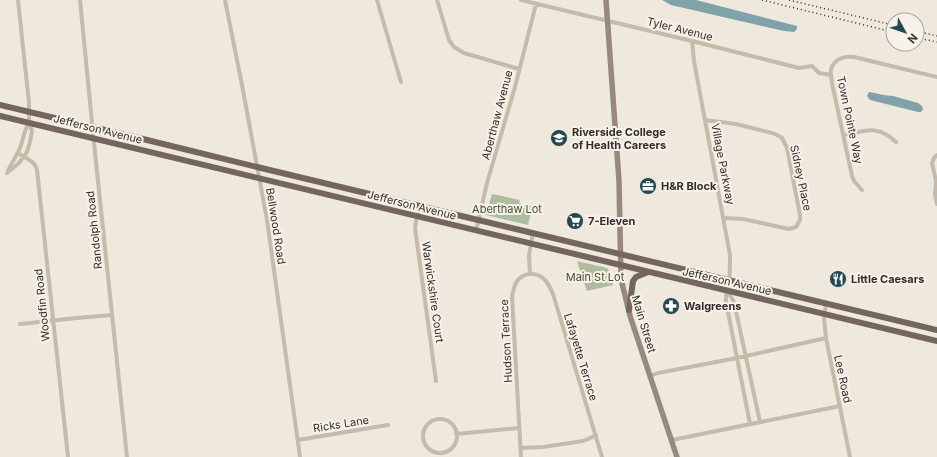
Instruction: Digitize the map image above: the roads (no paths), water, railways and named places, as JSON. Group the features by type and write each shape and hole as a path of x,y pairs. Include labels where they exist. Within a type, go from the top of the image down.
{"main road":[{"name":"Main Street","path":"606,0 619,183 620,265 622,283 629,310 677,457"},
{"name":"Jefferson Avenue","path":"0,105 937,330"},
{"name":"Jefferson Avenue","path":"0,116 937,341"},
{"path":"629,310 633,281 636,277 648,272"}],"street":[{"path":"18,0 29,123 32,133 29,147 24,157 7,173 10,165 18,153 23,141 25,130 29,123"},
{"name":"Randolph Road","path":"80,0 127,457"},
{"name":"Bellwood Road","path":"226,0 267,220 300,457"},
{"path":"377,0 401,82"},
{"path":"437,0 449,40 454,47 464,53 519,69"},
{"name":"Tyler Avenue","path":"521,0 799,68 812,66 819,73 831,75"},
{"name":"Aberthaw Avenue","path":"476,231 487,183 536,4"},
{"name":"Village Parkway","path":"692,41 694,61 730,255 729,280 725,299 750,424"},
{"name":"Town Pointe Way","path":"862,190 857,186 852,176 831,75 831,68 835,62 849,56 937,77"},
{"name":"Sidney Place","path":"705,120 736,124 764,130 782,138 787,148 800,215 800,220 796,227 789,229 743,219 724,218"},
{"path":"844,135 876,130 888,135 896,142"},
{"name":"Woodfin Road","path":"18,153 34,163 37,167 68,457"},
{"path":"937,155 932,163 936,181 935,195 937,204"},
{"name":"Warwickshire Court","path":"420,206 415,228 436,382"},
{"path":"530,274 530,255 533,233"},
{"name":"Hudson Terrace","path":"521,457 512,296 518,279 522,276 530,274"},
{"name":"Lafayette Terrace","path":"530,274 537,275 545,280 553,294 602,457"},
{"path":"727,291 733,300 760,422"},
{"name":"Lee Road","path":"826,304 824,328 850,457"},
{"path":"20,324 112,315"},
{"path":"732,334 741,332"},
{"path":"650,376 658,373 737,358 826,338"},
{"path":"672,440 840,406"},
{"path":"436,419 445,420 452,425 456,434 455,443 450,450 442,452 434,452 423,439 423,434 426,427 436,419"},
{"name":"Ricks Lane","path":"298,440 388,425"},
{"path":"456,434 519,428"},
{"path":"521,448 583,441 596,435"}],"water":[{"path":"662,0 696,0 797,26 797,29 794,32 784,31 671,5"},
{"path":"869,92 893,96 918,103 923,109 921,112 918,112 870,100 867,96"}],"railway":[{"path":"762,0 885,30"},
{"path":"789,0 885,23"},
{"path":"925,33 937,36"},
{"path":"925,40 937,42"}],"place":[{"name":"Riverside College of Health Careers","path":"559,138"},
{"name":"H&R Block","path":"648,186"},
{"name":"7-Eleven","path":"575,221"},
{"name":"Little Caesars","path":"838,279"},
{"name":"Walgreens","path":"671,306"}],"park label":[{"name":"Aberthaw Lot","path":"507,209"},
{"name":"Main St Lot","path":"595,277"}]}
